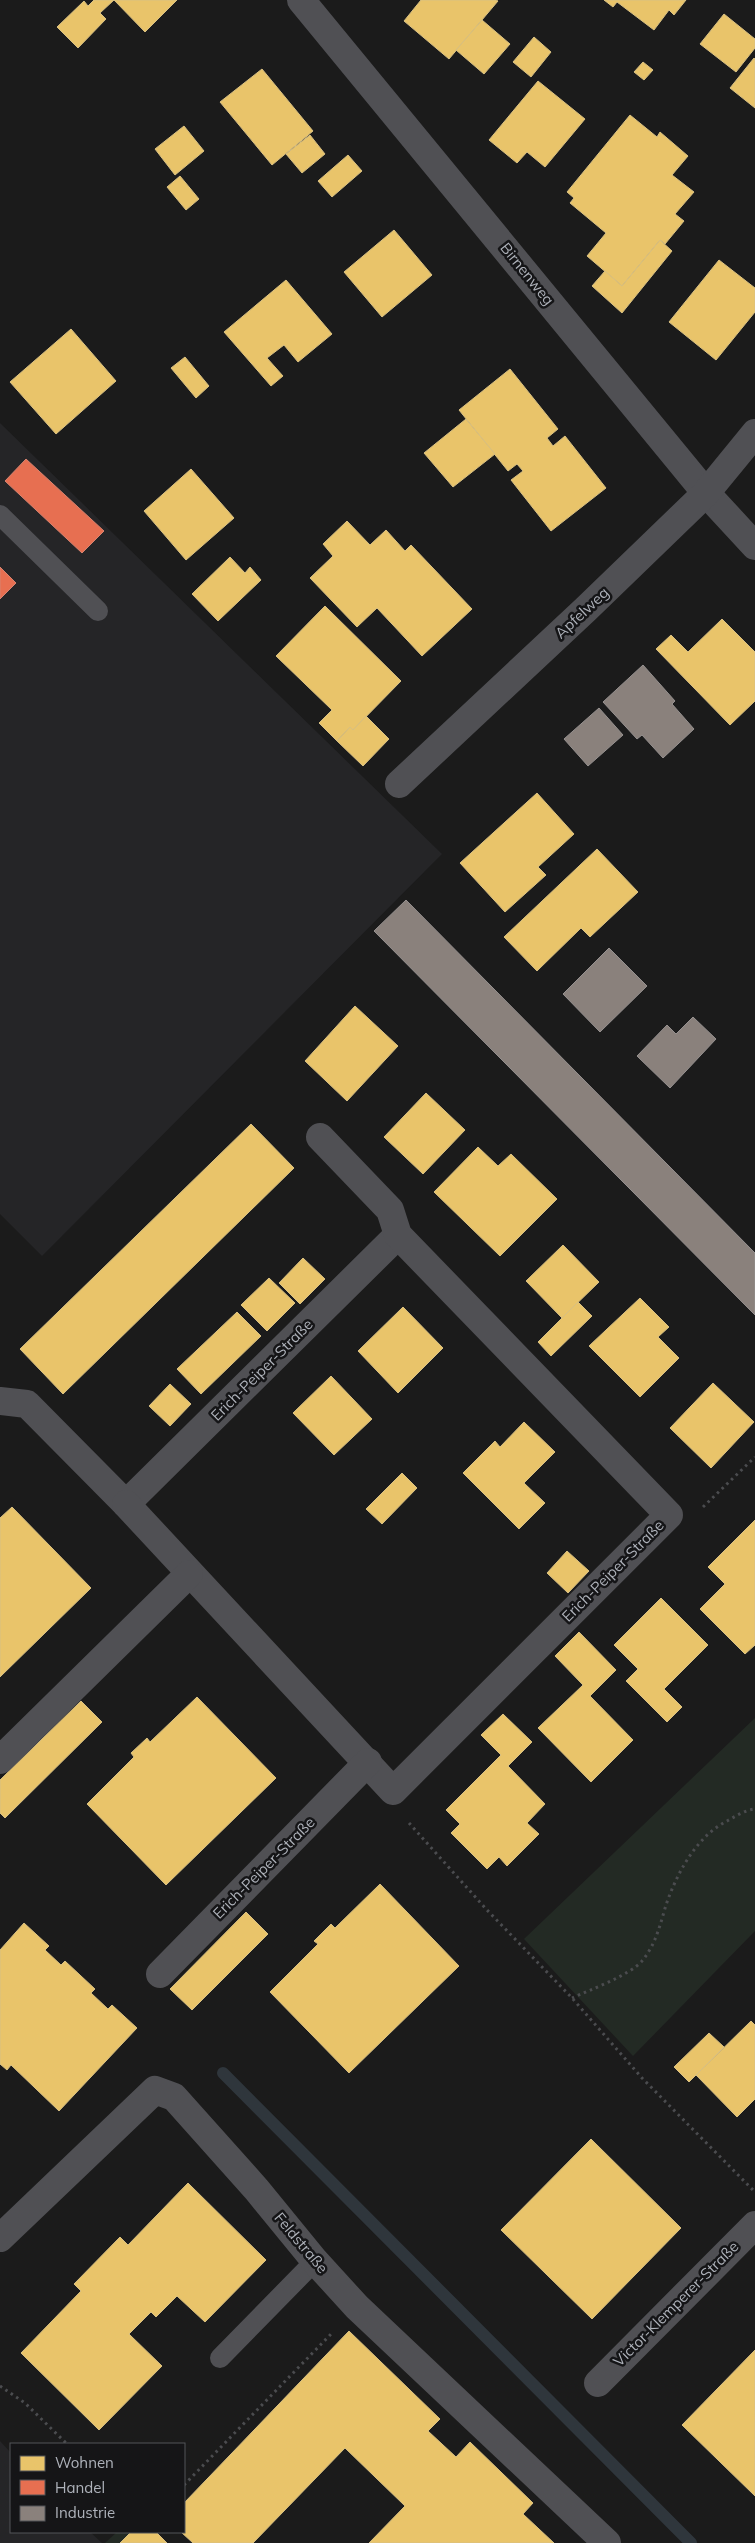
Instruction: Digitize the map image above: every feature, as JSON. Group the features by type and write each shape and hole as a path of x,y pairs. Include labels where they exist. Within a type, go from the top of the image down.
{"street":[{"name":"Birnenweg","path":"302,0 706,494 755,546"},
{"name":"Apfelweg","path":"399,784 706,494 755,433"},
{"name":"Erich-Peiper-Straße","path":"320,1137 390,1210 398,1235 669,1515 393,1791"},
{"name":"Erich-Peiper-Straße","path":"126,1504 398,1235"},
{"path":"0,1401 27,1404 126,1504 189,1574 368,1762 393,1791"},
{"path":"0,1760 189,1574"},
{"name":"Erich-Peiper-Straße","path":"160,1974 368,1762"},
{"name":"Feldstraße","path":"0,2238 155,2090 174,2097 257,2190 315,2261 356,2307 607,2543"},
{"name":"Victor-Klemperer-Straße","path":"598,2383 755,2225"}],"lane":[{"path":"0,515 98,611"},
{"path":"220,2358 315,2261"}],"path":[{"path":"669,1515 696,1514 755,1457"},
{"path":"393,1791 409,1824 486,1910 572,1998 642,2078 755,2192"},
{"path":"572,1998 610,1982 641,1962 655,1941 676,1881 695,1848 719,1825 748,1810 755,1809"},
{"path":"185,2484 356,2307"},
{"path":"0,2386 25,2403 66,2443"}],"shaded area":[{"path":"0,423 442,854 42,1256 0,1214"},
{"path":"755,1718 755,1931 633,2056 524,1939"},
{"path":"0,2441 10,2452 10,2533 91,2533 102,2543 0,2543"},
{"path":"116,2533 157,2533 167,2543 105,2543"}],"building: Wohnen":[{"path":"94,0 114,0 100,13 106,19 78,48 57,27 84,1 88,6"},
{"path":"114,0 177,0 145,32"},
{"path":"421,0 498,1 449,59 404,21"},
{"path":"604,0 686,0 674,15 669,10 654,30 617,2 613,7"},
{"path":"724,14 755,39 755,48 736,72 700,44"},
{"path":"482,20 510,44 484,74 456,50"},
{"path":"534,37 551,52 531,77 513,62"},
{"path":"755,59 755,108 730,88"},
{"path":"643,62 653,70 644,80 634,72"},
{"path":"262,69 313,131 272,165 220,102"},
{"path":"538,81 585,119 545,167 527,152 517,163 489,140"},
{"path":"630,115 657,137 660,132 688,156 672,175 694,192 675,214 684,221 665,244 660,240 622,286 587,256 606,233 570,203 574,198 567,192"},
{"path":"184,126 204,151 175,175 155,149"},
{"path":"310,135 325,154 302,173 286,154"},
{"path":"348,155 362,171 332,197 318,181"},
{"path":"180,176 199,199 186,210 167,187"},
{"path":"394,230 432,275 382,317 344,272"},
{"path":"660,240 672,251 622,313 592,286 605,271 622,286"},
{"path":"719,260 755,288 755,312 716,360 669,322"},
{"path":"286,280 332,334 298,362 284,345 267,358 283,376 271,386 224,332"},
{"path":"71,329 116,381 56,434 10,382"},
{"path":"185,357 209,386 196,398 171,368"},
{"path":"510,369 558,429 547,438 553,446 565,436 606,488 551,531 511,480 523,471 517,464 508,471 459,410"},
{"path":"466,419 495,454 453,487 424,453"},
{"path":"191,469 234,518 186,560 144,511"},
{"path":"347,521 370,545 386,530 405,551 411,545 472,609 422,656 377,608 357,627 310,578 333,556 323,544"},
{"path":"230,557 245,573 250,567 261,580 218,621 192,594"},
{"path":"325,606 401,681 353,730 350,727 337,741 319,723 332,710 276,656"},
{"path":"722,619 755,652 755,701 730,725 656,649 671,635 688,652"},
{"path":"366,716 389,739 363,766 337,741 350,727 353,730"},
{"path":"537,793 574,834 538,867 546,875 505,912 460,863"},
{"path":"597,849 638,892 590,937 581,928 537,971 504,937"},
{"path":"355,1006 398,1046 347,1101 305,1061"},
{"path":"426,1093 465,1130 423,1174 384,1137"},
{"path":"251,1124 294,1168 63,1394 20,1349"},
{"path":"478,1147 498,1166 511,1154 557,1199 500,1256 434,1192"},
{"path":"563,1245 599,1282 562,1318 526,1281"},
{"path":"303,1258 325,1279 300,1304 279,1283"},
{"path":"269,1278 295,1303 267,1331 241,1305"},
{"path":"640,1298 669,1327 658,1337 679,1358 640,1397 589,1346"},
{"path":"578,1302 592,1316 551,1356 538,1342"},
{"path":"403,1307 443,1348 398,1393 358,1351"},
{"path":"237,1312 261,1336 201,1394 177,1369"},
{"path":"331,1376 372,1419 334,1455 293,1413"},
{"path":"713,1383 754,1422 711,1468 670,1428"},
{"path":"170,1384 191,1404 170,1426 149,1406"},
{"path":"524,1422 555,1452 524,1483 545,1503 519,1529 463,1473 495,1441 500,1447"},
{"path":"402,1473 417,1488 382,1524 366,1509"},
{"path":"12,1507 91,1588 0,1677 0,1518"},
{"path":"755,1520 755,1645 745,1654 700,1609 725,1584 708,1567"},
{"path":"567,1551 589,1571 568,1593 547,1573"},
{"path":"661,1598 708,1645 664,1689 682,1707 667,1722 626,1681 638,1669 614,1645"},
{"path":"579,1632 616,1670 590,1696 633,1740 591,1782 538,1728 583,1685 555,1656"},
{"path":"197,1697 276,1778 166,1885 87,1804 134,1757 131,1753 147,1738 150,1742"},
{"path":"81,1701 102,1722 5,1818 0,1813 0,1780"},
{"path":"503,1714 532,1742 508,1766 545,1804 527,1823 539,1834 507,1866 499,1857 487,1869 451,1833 460,1824 446,1810 501,1755 481,1735"},
{"path":"380,1884 459,1966 349,2073 270,1992 318,1944 314,1941 331,1924 335,1928"},
{"path":"246,1912 268,1934 192,2010 170,1989"},
{"path":"24,1923 49,1946 45,1950 61,1965 65,1961 95,1989 91,1993 108,2009 112,2005 137,2028 59,2111 11,2065 7,2070 0,2064 0,1950"},
{"path":"751,2021 755,2025 755,2099 737,2117 696,2075"},
{"path":"709,2033 724,2047 689,2082 674,2067"},
{"path":"591,2139 681,2228 592,2319 501,2230"},
{"path":"188,2183 266,2260 205,2322 177,2296 156,2317 151,2312 129,2334 162,2366 99,2430 21,2353 81,2291 74,2284 120,2237 128,2245"},
{"path":"349,2331 440,2419 428,2431 456,2457 470,2442 533,2503 523,2514 554,2543 369,2543 405,2506 345,2448 253,2543 193,2543 182,2533 185,2533 185,2502"},
{"path":"755,2350 755,2496 682,2425"},
{"path":"130,2533 157,2533 167,2543 120,2543"}],"building: Handel":[{"path":"26,459 104,531 82,553 5,481"},
{"path":"0,567 16,583 0,599"}],"building: Industrie":[{"path":"643,665 675,701 672,704 694,729 663,758 642,735 637,739 603,702"},
{"path":"599,708 623,735 588,766 564,739"},
{"path":"406,900 755,1253 755,1315 374,931"},
{"path":"609,948 647,986 600,1032 563,994"},
{"path":"693,1017 716,1039 670,1088 637,1056 667,1025 676,1034"}],"waterway":[{"path":"223,2073 691,2543"}]}
